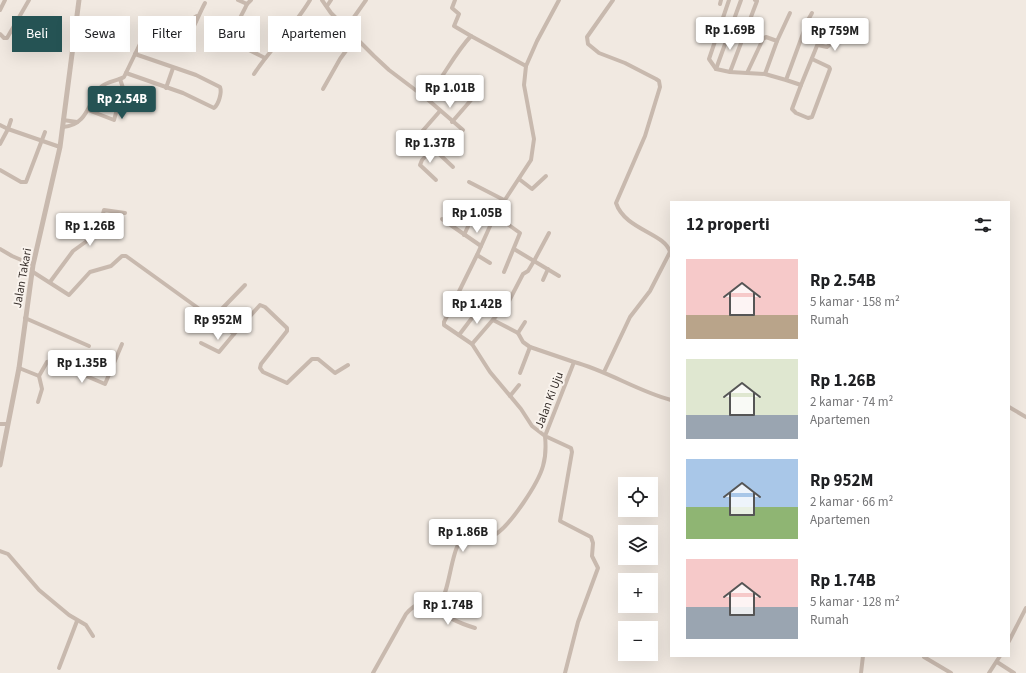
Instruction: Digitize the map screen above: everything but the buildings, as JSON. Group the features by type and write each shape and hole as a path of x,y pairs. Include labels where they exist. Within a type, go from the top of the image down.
{"street":[{"path":"0,10 5,0"},
{"path":"0,34 4,38 7,38 29,0"},
{"name":"Jalan Takari","path":"0,465 19,368 33,266 60,147 79,0"},
{"path":"238,0 247,4"},
{"path":"251,0 247,4 234,34 233,40 235,43 265,58"},
{"path":"254,74 265,58 284,37 310,0"},
{"path":"322,0 337,16"},
{"path":"327,6 331,0"},
{"path":"355,16 366,0"},
{"path":"455,0 452,8 459,14 454,26 526,66"},
{"path":"373,673 412,607 417,604 435,604 440,602 445,595 452,560 458,545 482,540 496,534 506,527 518,510 542,469 546,448 545,436 532,426 490,372 472,344 448,329 444,322 478,256 495,215 530,160 534,139 524,85 526,66 537,41 560,0"},
{"path":"604,372 630,317 650,291 670,252 661,241 628,221 616,203 645,136 660,87 659,81 656,79 625,63 599,53 588,44 587,37 613,0"},
{"path":"729,0 709,59 716,68 730,72 765,74 801,85"},
{"path":"716,68 741,0"},
{"path":"730,72 758,0"},
{"path":"196,20 205,3"},
{"path":"765,74 777,41 790,13"},
{"path":"786,80 812,13"},
{"path":"808,20 820,24 824,29 801,85 792,109 796,113 808,118 812,117 830,69 812,59"},
{"path":"818,45 827,47 843,33"},
{"path":"426,98 436,88 464,44 471,36"},
{"path":"747,73 763,39 766,37 777,41"},
{"path":"361,42 389,70 426,98 440,112 463,130"},
{"path":"63,127 71,126 78,122 88,110 104,84 120,80 126,73 138,46"},
{"path":"323,89 345,52"},
{"path":"126,73 214,108 217,105 222,90 220,86 134,54"},
{"path":"166,88 173,68"},
{"path":"88,110 114,120 123,88 120,80"},
{"path":"452,122 478,92"},
{"path":"440,112 419,134 453,167"},
{"path":"0,144 11,120"},
{"path":"63,120 78,122"},
{"path":"0,125 60,147"},
{"path":"0,170 21,182 26,182 43,142 45,132"},
{"path":"434,147 422,160 420,165 436,180"},
{"path":"519,179 532,189 546,176"},
{"path":"469,182 504,200"},
{"path":"464,235 479,208 495,215 520,233 504,272"},
{"path":"50,282 73,250 98,233 104,210 125,213"},
{"path":"442,219 481,246"},
{"path":"509,301 523,274 528,271 549,233"},
{"path":"0,249 33,266"},
{"path":"514,250 559,276"},
{"path":"33,272 69,295 90,272 110,266 122,256 126,256 234,334"},
{"path":"478,256 490,264"},
{"path":"543,280 548,269"},
{"path":"212,319 246,285"},
{"path":"201,343 219,352 260,305 263,305 287,328 287,331 261,364 260,368 263,372 287,383 312,359 318,359 335,373 348,365"},
{"path":"459,335 475,314"},
{"path":"472,344 497,315"},
{"path":"25,318 89,346"},
{"path":"493,320 518,333 523,342 530,347 574,362"},
{"path":"518,333 525,322"},
{"path":"38,402 42,389 39,376 47,362 51,361 104,384 122,344"},
{"path":"520,374 530,347"},
{"name":"Jalan Ki Uju","path":"565,673 578,622 598,568 592,556 593,543 591,537 560,521 572,452 570,448 545,436 574,362 604,372 653,395 670,400"},
{"path":"19,368 39,376"},
{"path":"510,396 519,385"},
{"path":"1010,408 1026,417"},
{"path":"0,424 8,424"},
{"path":"0,551 8,554 39,590 77,621 86,625 93,636"},
{"path":"435,604 447,616 456,622 475,628"},
{"path":"1010,639 1026,608"},
{"path":"59,668 77,621"},
{"path":"861,673 863,657"},
{"path":"924,657 951,673"},
{"path":"989,673 999,657"},
{"path":"996,662 1015,672"}]}
